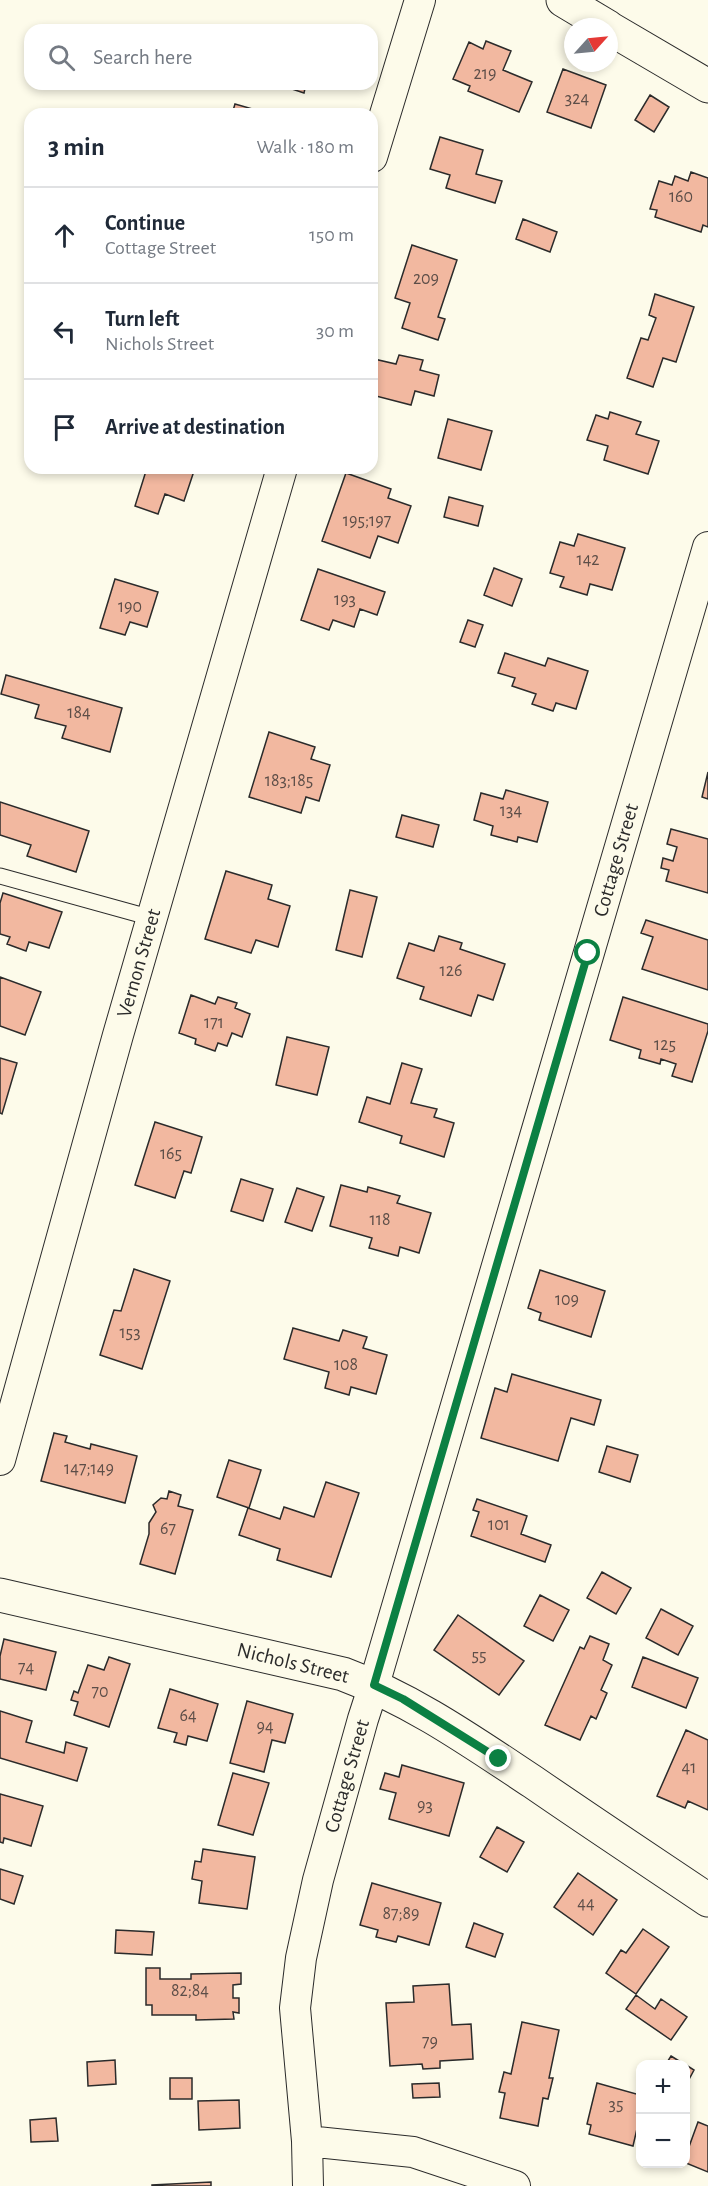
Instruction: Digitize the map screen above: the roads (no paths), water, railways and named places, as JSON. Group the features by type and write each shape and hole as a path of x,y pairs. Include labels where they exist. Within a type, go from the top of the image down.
{"main road":[{"path":"563,0 593,18"},
{"path":"618,33 708,86"},
{"name":"Nichols Street","path":"0,1595 343,1674 374,1685 403,1699 458,1732 708,1900"}],"street":[{"path":"378,137 420,0"},
{"name":"Vernon Street","path":"0,1460 152,918 280,474"},
{"name":"Cottage Street","path":"308,2186 307,2141 295,2008 301,1958 318,1880 363,1719 708,547"},
{"path":"307,2141 412,2152 515,2186"}],"lane":[{"path":"0,876 152,918"}]}
